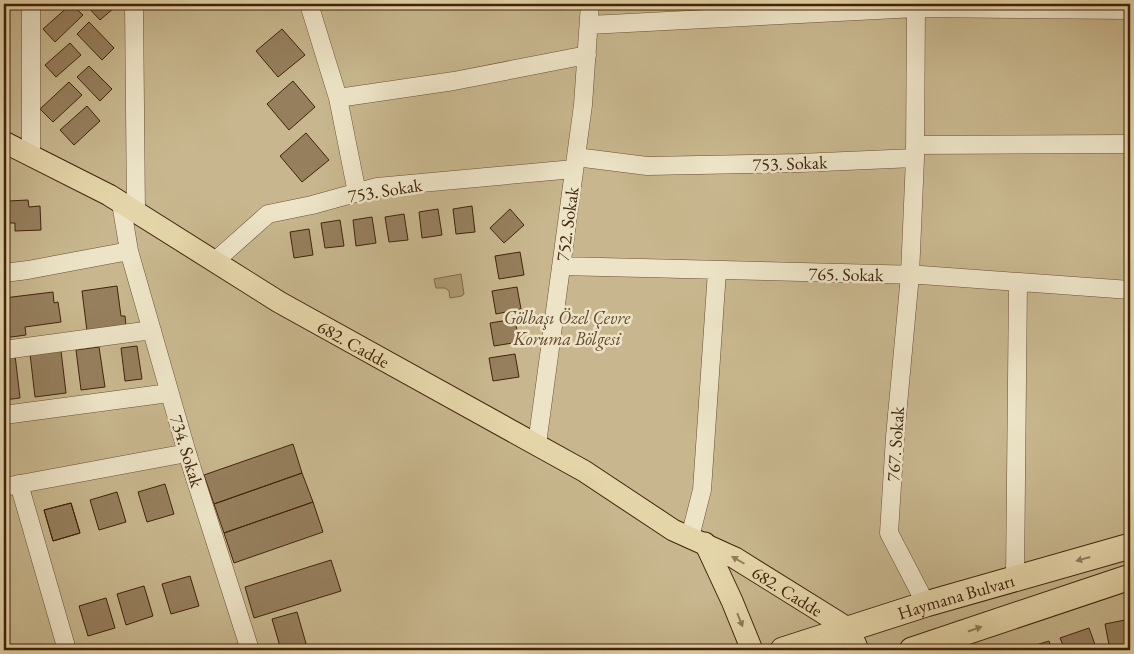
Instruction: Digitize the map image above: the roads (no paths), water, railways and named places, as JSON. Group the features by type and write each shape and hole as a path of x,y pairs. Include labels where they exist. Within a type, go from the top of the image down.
{"highway":[{"name":"Haymana Bulvarı","path":"783,650 853,639 926,604 1130,546"},
{"name":"Haymana Bulvarı","path":"912,650 1130,577"}],"main road":[{"name":"682. Cadde","path":"4,142 128,208 280,302 584,471 673,530 735,558 853,639"},
{"name":"682. Cadde","path":"697,540 732,601 752,650"}],"street":[{"path":"31,4 31,157"},
{"name":"734. Sokak","path":"134,4 128,208 129,251 187,453 250,650"},
{"path":"309,4 338,98 356,193"},
{"name":"752. Sokak","path":"537,444 583,105 590,4"},
{"path":"589,25 916,6 1062,7 1130,10"},
{"name":"767. Sokak","path":"916,6 915,152 910,275 895,437 890,533 926,604"},
{"path":"338,98 454,81 587,56"},
{"name":"753. Sokak","path":"214,262 268,214 312,205 377,187 575,163 647,166 799,163 915,152 1130,144"},
{"path":"4,272 28,270 129,251"},
{"name":"765. Sokak","path":"561,266 910,275 1130,290"},
{"path":"697,540 717,271"},
{"path":"1015,579 1018,282"},
{"path":"4,350 152,330"},
{"path":"4,415 169,393"},
{"path":"67,650 12,486 187,453"}],"park label":[{"name":"Gölbaşı Özel Çevre Koruma Bölgesi","path":"567,327"}]}
